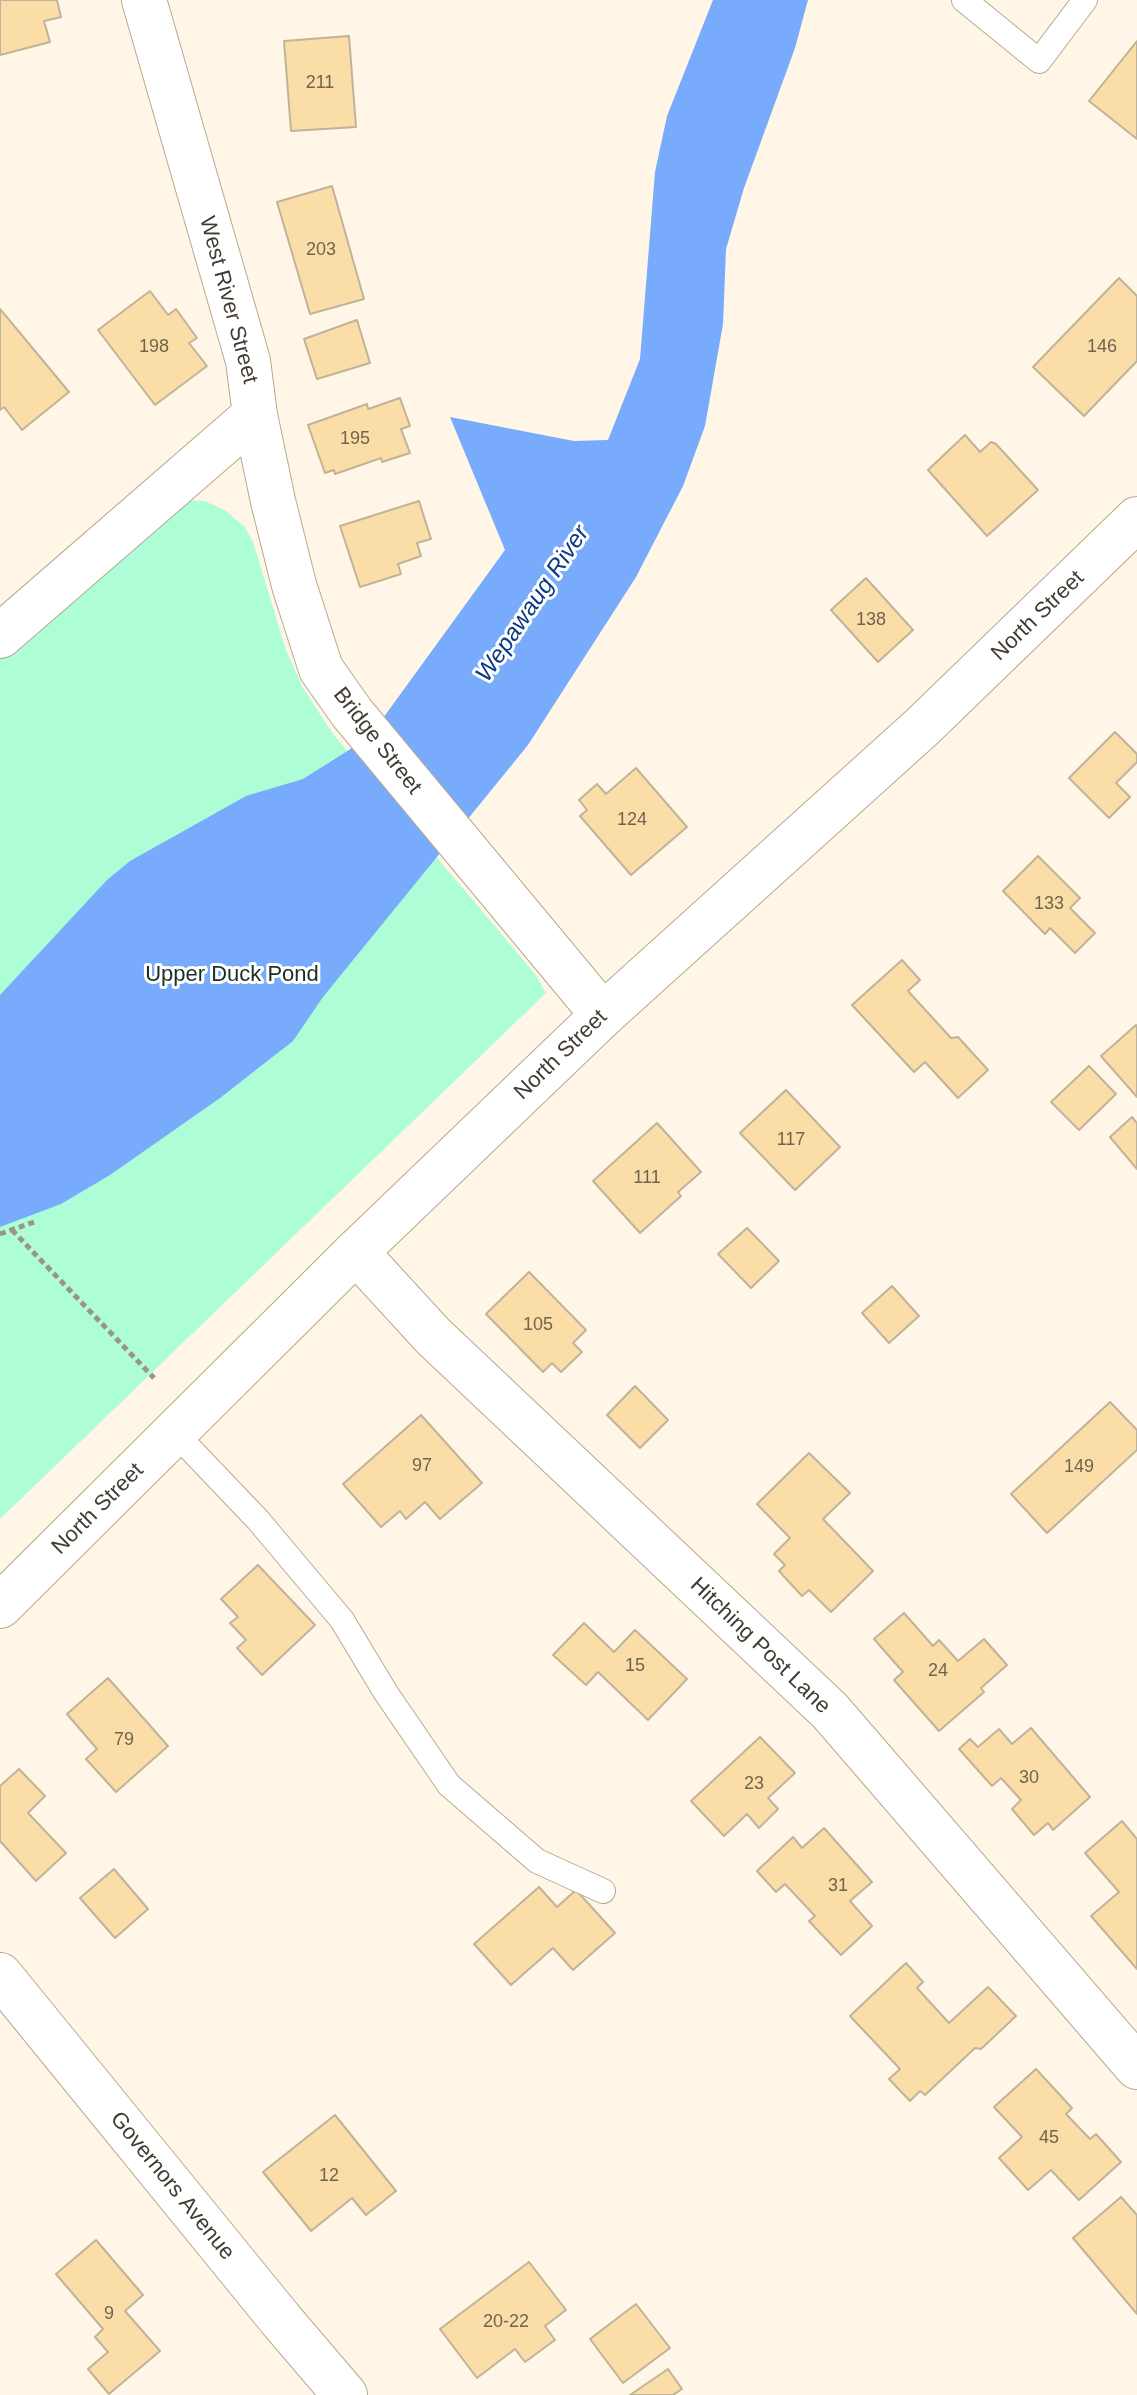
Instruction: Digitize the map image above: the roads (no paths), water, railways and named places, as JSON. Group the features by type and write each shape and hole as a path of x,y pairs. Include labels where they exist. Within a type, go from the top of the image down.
{"street":[{"name":"West River Street","path":"0,636 255,415 248,361 144,0"},
{"name":"Bridge Street","path":"255,415 294,585 321,669 352,713 603,1015"},
{"name":"North Street","path":"0,1606 356,1252 603,1015 922,727 1134,525"},
{"name":"Hitching Post Lane","path":"356,1252 433,1336 830,1711 1137,2067"},
{"name":"Governors Avenue","path":"0,1975 345,2395"}],"lane":[{"path":"964,0 1039,61 1085,0"},
{"path":"175,1433 258,1520 342,1620 386,1693 449,1785 537,1861 603,1891"}],"water":[{"name":"Wepawaug River","path":"713,0 808,0 795,48 744,188 726,249 723,324 705,426 683,486 636,577 528,745 323,997 293,1041 220,1098 110,1175 61,1204 0,1227 0,995 107,880 130,861 246,796 303,779 349,750 378,725 505,550 450,417 574,441 608,440 640,359 655,172 667,116"}],"park label":[{"name":"Upper Duck Pond","path":"232,975"}]}
